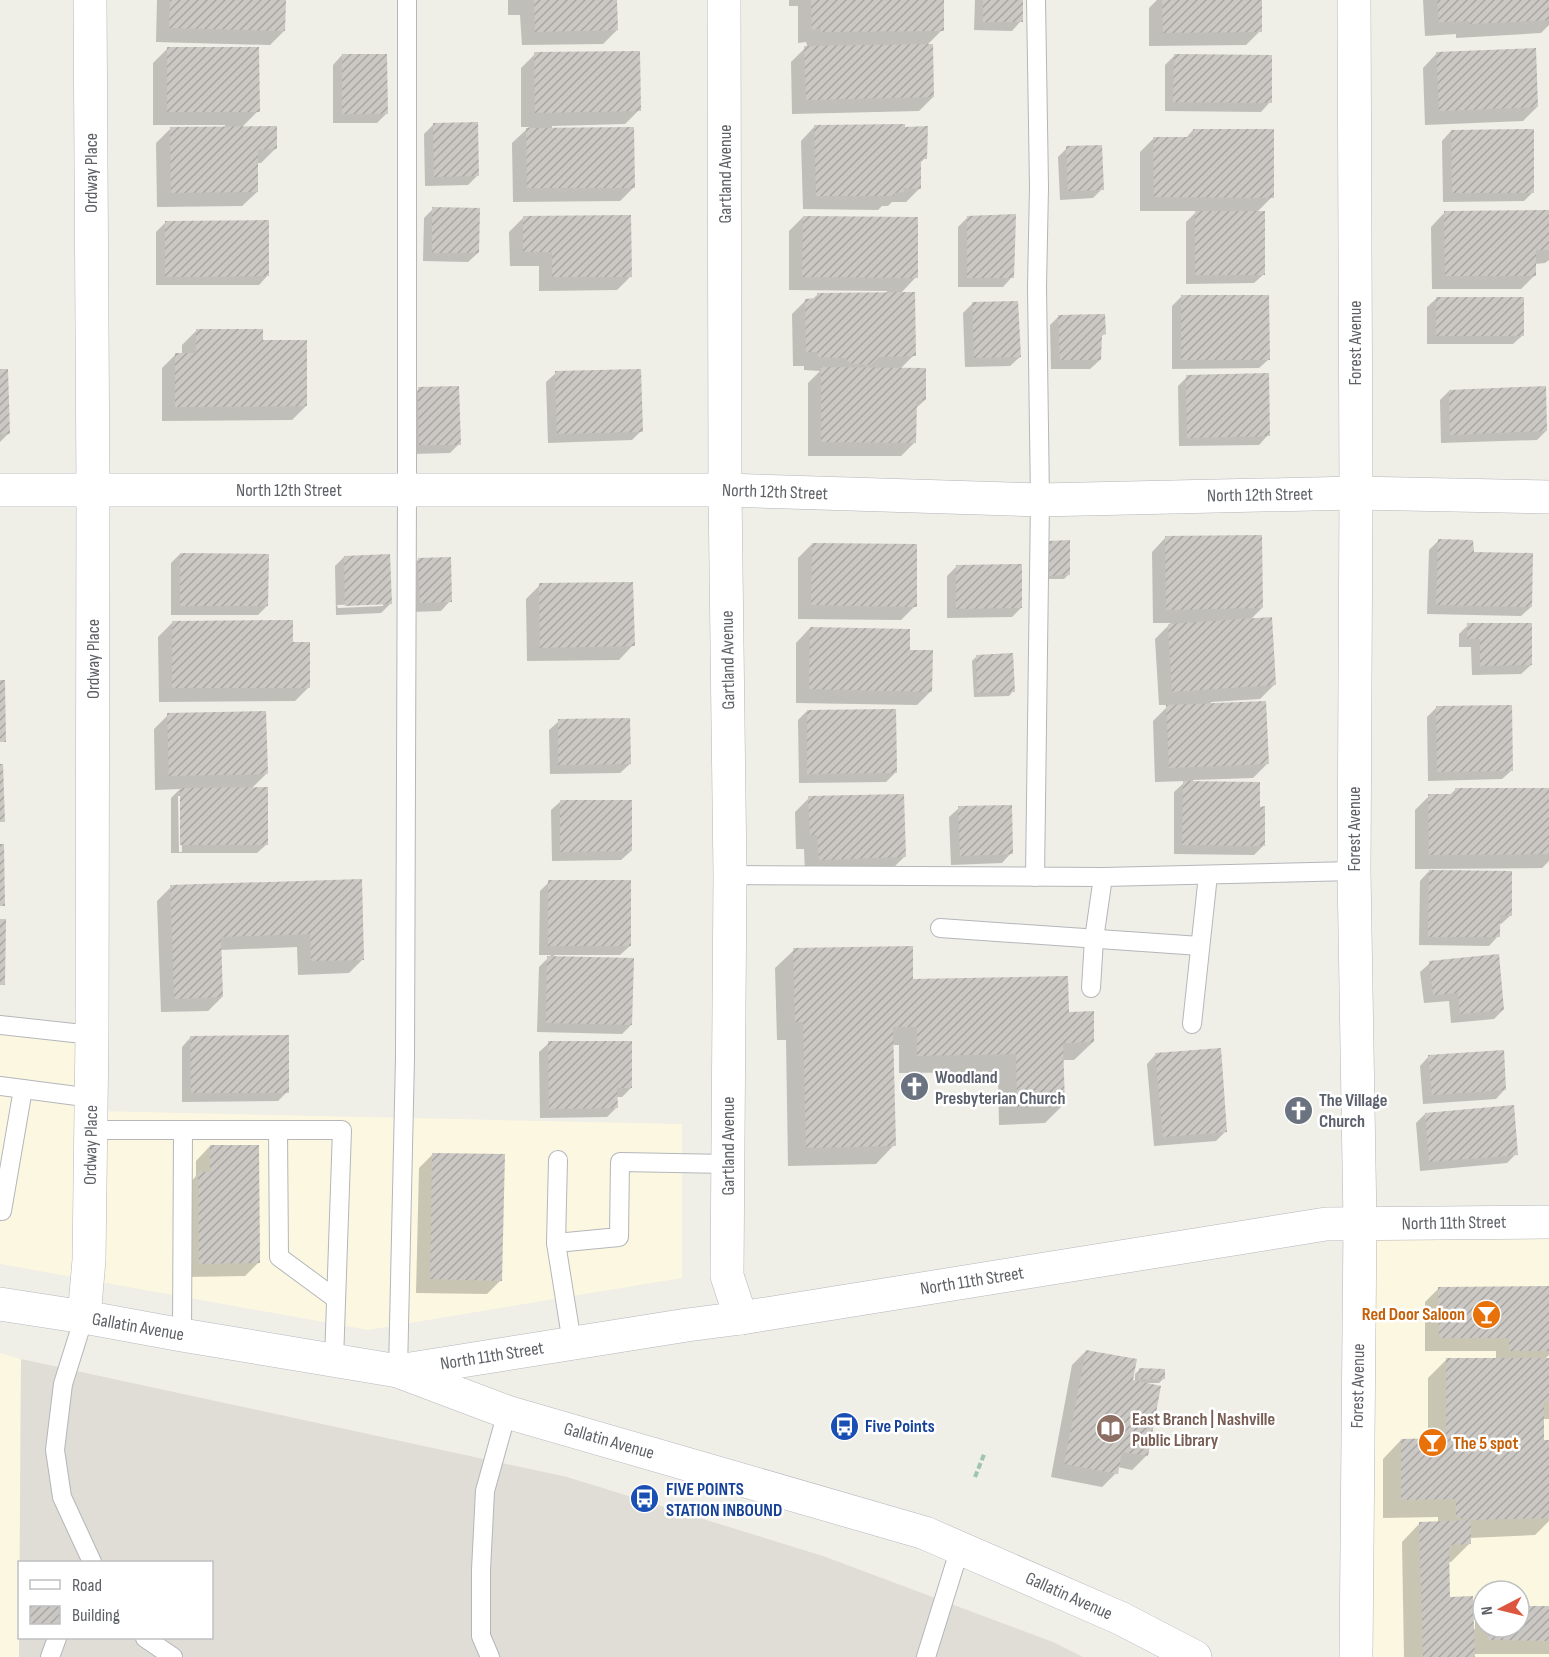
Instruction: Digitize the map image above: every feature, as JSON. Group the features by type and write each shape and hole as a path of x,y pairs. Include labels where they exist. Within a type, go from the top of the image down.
{"street":[{"name":"Ordway Place","path":"84,1317 88,1260 92,1098 93,489 90,0"},
{"name":"Gartland Avenue","path":"724,0 725,490 730,874 727,1276 741,1318"},
{"name":"Forest Avenue","path":"1354,0 1356,493 1354,871 1360,1223 1356,1657"},
{"name":"North 12th Street","path":"0,490 725,490 1040,500 1356,493 1549,497"},
{"name":"North 11th Street","path":"398,1371 1326,1224 1549,1222"},
{"name":"Gallatin Avenue","path":"0,1304 398,1371 507,1412 925,1533 1120,1618 1195,1657"}],"lane":[{"path":"398,1371 405,1058 408,490 407,0"},
{"path":"1035,877 1040,500 1037,287 1040,187 1036,0"},
{"path":"730,874 1103,877 1354,871"},
{"path":"1192,1024 1208,874"},
{"path":"1091,988 1094,939 1103,877"},
{"path":"940,928 1200,946"},
{"path":"0,1025 92,1035"},
{"path":"0,1086 92,1098"},
{"path":"0,1211 2,1211 23,1089"},
{"path":"91,1130 342,1130 334,1360"},
{"path":"182,1335 183,1130"},
{"path":"278,1130 279,1257 336,1299"},
{"path":"558,1160 556,1243 572,1343"},
{"path":"556,1243 619,1238 620,1162 728,1164"},
{"path":"84,1317 63,1384 55,1450 62,1497 91,1561"},
{"path":"490,1657 481,1636 481,1570 485,1491 507,1412"},
{"path":"926,1657 960,1548"},
{"path":"50,1657 57,1639"},
{"path":"146,1639 173,1657"}],"path":[{"path":"975,1477 985,1452"}],"shaded area":[{"path":"0,1025 92,1035 92,1111 682,1124 682,1278 368,1330 0,1264"},
{"path":"1549,1222 1549,1657 1356,1657 1360,1223"},
{"path":"0,1353 21,1359 19,1657 0,1657"},
{"path":"21,1359 567,1477 823,1556 1053,1642 1083,1657 19,1657 19,1639 213,1639 213,1561 20,1561"}],"building":[{"path":"170,0 286,0 285,31 169,28"},
{"path":"534,0 617,0 618,30 535,32"},
{"path":"811,0 944,0 944,31 821,32 820,28 812,30"},
{"path":"983,0 1023,0 1023,22 983,22"},
{"path":"1162,0 1262,0 1262,32 1163,33"},
{"path":"1437,0 1549,0 1549,20 1469,24 1469,21 1439,22"},
{"path":"933,44 934,97 806,100 804,46"},
{"path":"167,47 259,47 260,112 167,112"},
{"path":"1536,48 1538,107 1439,111 1436,52"},
{"path":"640,51 641,111 535,113 534,52"},
{"path":"342,54 387,54 388,114 342,114"},
{"path":"1174,54 1272,55 1272,103 1173,102"},
{"path":"478,122 479,176 434,177 433,123"},
{"path":"905,124 905,127 928,126 927,159 921,159 921,189 903,188 904,192 894,193 894,196 816,196 814,125"},
{"path":"277,126 277,149 258,150 258,192 171,193 170,127"},
{"path":"634,127 635,188 527,188 526,128"},
{"path":"1193,129 1274,129 1274,198 1154,197 1153,137 1193,137"},
{"path":"1534,129 1534,193 1452,193 1451,130"},
{"path":"1102,145 1104,190 1068,191 1066,146"},
{"path":"432,207 480,208 479,253 432,253"},
{"path":"1549,210 1549,250 1536,250 1536,276 1445,276 1444,211"},
{"path":"1195,211 1265,211 1265,275 1195,275"},
{"path":"1016,214 1014,278 967,278 967,216"},
{"path":"631,215 632,277 552,277 552,252 523,252 523,216"},
{"path":"803,216 918,217 918,278 802,277"},
{"path":"269,220 269,276 165,277 165,221"},
{"path":"915,292 916,356 879,357 871,365 852,364 844,358 818,357 817,352 806,352 805,299 817,298 817,293"},
{"path":"1181,295 1269,295 1270,360 1181,360"},
{"path":"1436,297 1524,297 1524,336 1436,336"},
{"path":"1018,301 1021,357 974,358 972,302"},
{"path":"1105,314 1106,334 1102,335 1101,360 1060,360 1058,315"},
{"path":"196,329 263,329 263,340 307,340 307,406 175,407 175,353 196,353"},
{"path":"821,367 926,368 926,400 917,401 916,443 821,442"},
{"path":"0,369 8,369 10,434 0,434"},
{"path":"641,369 643,432 557,434 555,371"},
{"path":"1269,373 1270,436 1187,438 1186,375"},
{"path":"459,386 461,445 419,445 418,387"},
{"path":"1546,386 1547,431 1450,435 1449,390"},
{"path":"1262,535 1263,608 1166,610 1165,536"},
{"path":"1438,539 1473,540 1474,552 1533,553 1532,607 1436,605"},
{"path":"1070,540 1070,575 1048,576 1047,541"},
{"path":"812,543 917,544 917,607 811,605"},
{"path":"180,553 269,554 268,606 180,606"},
{"path":"390,554 392,604 345,606 344,556"},
{"path":"451,557 452,602 420,603 418,558"},
{"path":"1022,564 1022,608 956,609 956,565"},
{"path":"633,582 635,646 540,648 539,583"},
{"path":"1272,617 1276,685 1172,692 1168,624"},
{"path":"293,620 293,642 310,642 310,688 172,688 172,621"},
{"path":"1467,623 1532,623 1532,665 1480,666 1480,639 1467,639"},
{"path":"810,627 910,629 910,650 933,650 932,692 809,689"},
{"path":"1013,653 1015,692 977,693 976,655"},
{"path":"0,680 5,680 6,742 0,742"},
{"path":"1266,701 1269,764 1169,768 1166,705"},
{"path":"1512,705 1513,771 1437,772 1436,706"},
{"path":"896,709 897,773 807,774 807,710"},
{"path":"266,711 268,774 169,776 167,713"},
{"path":"630,718 631,764 558,765 558,719"},
{"path":"0,764 3,764 5,822 0,822"},
{"path":"1183,781 1260,782 1260,807 1265,806 1265,846 1182,845"},
{"path":"268,787 268,845 180,845 180,788"},
{"path":"1455,788 1549,788 1549,854 1429,855 1428,794 1455,794"},
{"path":"904,794 906,857 819,860 817,835 810,835 808,796"},
{"path":"560,800 632,800 632,851 560,852"},
{"path":"1012,805 1013,854 960,856 958,806"},
{"path":"0,844 4,844 5,906 0,906"},
{"path":"1429,870 1512,871 1512,916 1500,915 1500,937 1428,937"},
{"path":"362,879 364,960 311,961 310,934 221,937 223,997 174,999 170,885"},
{"path":"548,880 631,880 631,946 548,946"},
{"path":"0,919 6,919 5,985 0,985"},
{"path":"913,946 913,979 1068,976 1069,1012 1094,1011 1094,1042 1063,1043 1065,1105 1017,1107 1016,1054 917,1056 917,1027 893,1027 896,1146 806,1148 803,1022 795,1022 793,948"},
{"path":"1499,954 1504,1010 1460,1014 1458,993 1433,995 1429,961"},
{"path":"547,956 634,958 632,1025 546,1023"},
{"path":"289,1035 289,1093 191,1093 190,1036"},
{"path":"548,1041 632,1041 632,1088 617,1088 618,1108 549,1109"},
{"path":"1221,1048 1227,1132 1163,1137 1155,1053"},
{"path":"1504,1050 1506,1090 1432,1095 1428,1055"},
{"path":"1514,1105 1518,1155 1429,1162 1425,1113"},
{"path":"210,1145 259,1145 260,1263 199,1264 198,1172 210,1172"},
{"path":"432,1153 505,1154 502,1281 430,1279"},
{"path":"1549,1286 1549,1351 1509,1351 1509,1338 1439,1338 1438,1287"},
{"name":"East Branch | Nashville Public Library","path":"1086,1350 1137,1359 1133,1380 1161,1386 1148,1456 1122,1452 1118,1474 1064,1464"},
{"path":"1446,1358 1549,1358 1549,1402 1544,1402 1544,1440 1549,1440 1549,1518 1471,1520 1456,1517 1456,1499 1401,1500 1401,1439 1446,1438"},
{"path":"1139,1368 1165,1369 1165,1379 1138,1379"},
{"path":"1471,1520 1471,1544 1449,1545 1450,1597 1471,1596 1471,1639 1474,1639 1475,1657 1423,1657 1419,1522"},
{"path":"1531,1606 1549,1606 1549,1641 1488,1640 1531,1639"}],"place":[{"name":"Woodland Presbyterian Church","path":"914,1087"},
{"name":"The Village Church","path":"1298,1110"},
{"name":"Red Door Saloon","path":"1486,1314"},
{"name":"Five Points","path":"844,1426"},
{"name":"East Branch | Nashville Public Library","path":"1111,1429"},
{"name":"The 5 spot","path":"1432,1443"},
{"name":"FIVE POINTS STATION INBOUND","path":"645,1499"}]}
